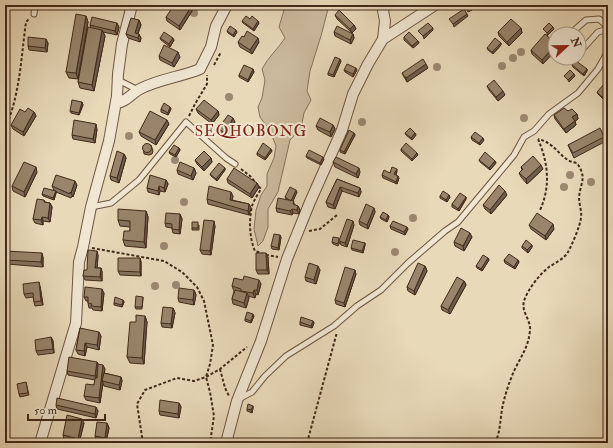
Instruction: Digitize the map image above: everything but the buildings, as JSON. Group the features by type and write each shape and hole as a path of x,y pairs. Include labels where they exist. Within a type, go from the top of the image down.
{"street":[{"path":"40,443 76,323 79,262 91,207 109,141 116,102 122,44 126,23 132,5"},
{"path":"116,102 120,103 145,86 200,68 211,47 216,26 227,5"},
{"path":"226,443 237,400 261,341 287,259 342,130 353,94 383,39 385,21 382,5"},
{"path":"383,39 435,5"}],"lane":[{"path":"34,14 35,5"},
{"path":"579,26 586,20 599,19 607,26 608,29 598,32 587,44"},
{"path":"237,400 252,392 265,376 286,356 334,326 357,306 381,290 408,263 445,231 458,222 514,155 524,137 534,131 549,114 578,93 598,69 608,51"},
{"path":"118,80 138,90"},
{"path":"91,207 111,203 139,180 186,122 226,158 235,164"}],"path":[{"path":"5,129 18,89 26,22 34,14"},
{"path":"186,122 207,84 207,71"},
{"path":"534,131 544,151 547,164 547,191 540,210"},
{"path":"495,443 498,437 503,405 511,379 525,352 531,329 524,311 523,305 525,299 534,284 548,268 568,254 582,218 579,202 580,188 584,178 583,171 577,163 570,162 552,145 538,139"},
{"path":"235,164 250,176 261,189 252,205 250,222 251,242 255,250 267,255 287,259"},
{"path":"298,231 320,229 337,215"},
{"path":"83,247 164,261 182,272 197,287 204,301 213,345 206,377 214,416 210,443"},
{"path":"307,443 323,379 332,355 337,330 334,326"},
{"path":"143,443 137,404 145,390 177,378 194,381 206,377 220,369 255,341 261,341"},
{"path":"220,369 225,388 230,398 237,400"}],"shaded area":[{"path":"284,5 329,5 310,71 307,91 311,100 304,113 301,128 290,140 278,192 268,209 268,227 263,241 258,246 254,229 256,210 261,195 267,186 267,174 274,158 276,146 270,131 260,117 258,107 262,98 265,80 262,69 285,38 279,27"}],"district":[{"name":"SEQHOBONG","path":"251,131"}]}
